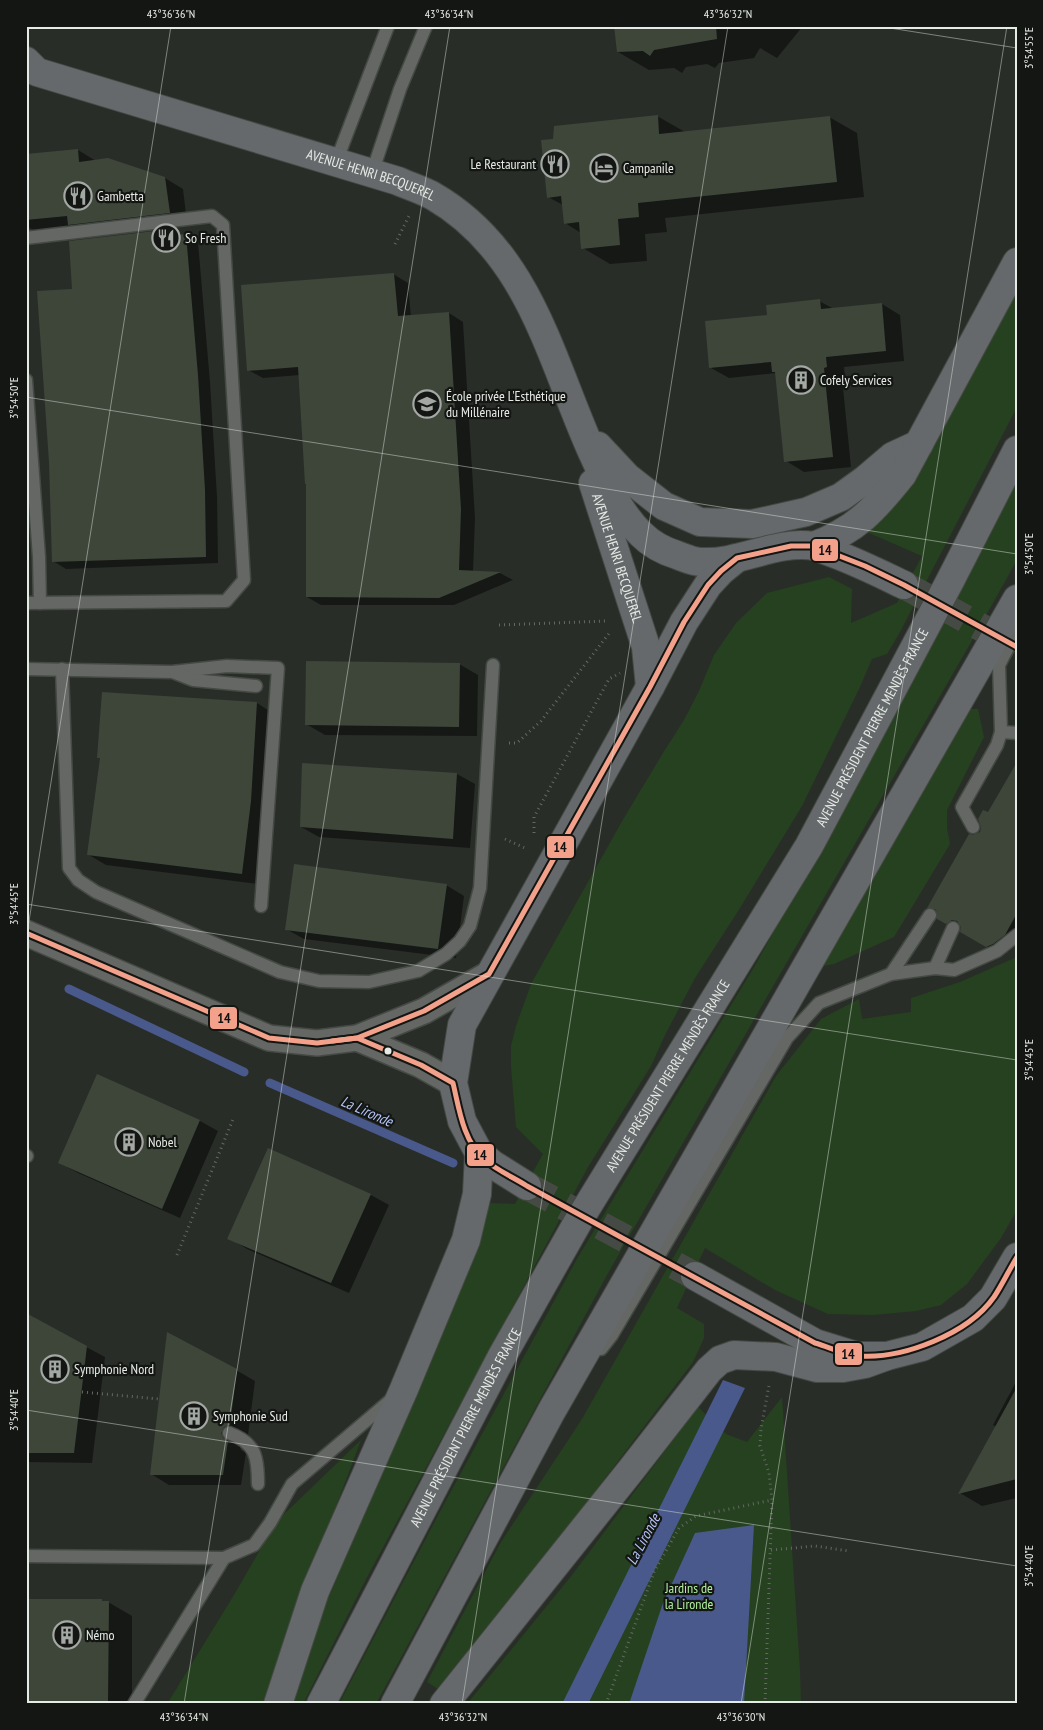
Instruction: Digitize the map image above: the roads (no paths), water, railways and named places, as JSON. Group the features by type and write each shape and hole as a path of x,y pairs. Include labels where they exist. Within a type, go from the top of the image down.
{"main road":[{"name":"AVENUE HENRI BECQUEREL","path":"30,70 398,181 432,195 484,235 507,263 540,321 582,430 616,503 641,534 664,551 700,562 737,558 791,546 814,546"},
{"path":"814,546 838,536 860,521 879,504 902,475 1017,262"},
{"name":"AVENUE HENRI BECQUEREL","path":"582,430 594,493 646,647 650,687"},
{"path":"582,430 627,477 664,506 700,522 752,524 806,512 840,497 866,479 893,456 918,444"},
{"name":"AVENUE PRÉSIDENT PIERRE MENDÈS FRANCE","path":"321,1704 501,1358 579,1220 809,846 1017,450"},
{"path":"814,546 865,566 904,585"},
{"path":"527,1186 492,1164 479,1153 462,1121 453,1083 462,1025 650,687 684,622 708,584 721,570 737,558"},
{"path":"395,1704 551,1412 1015,601"},
{"path":"278,1704 315,1591 404,1389 466,1240 477,1194 479,1153"},
{"path":"444,1704 709,1370 720,1360 734,1355 776,1357 817,1368 843,1368 865,1364 922,1347 973,1318 993,1298 1017,1258"},
{"path":"695,1276 815,1343 858,1356 887,1356"}],"street":[{"path":"26,933 270,1038 317,1043 357,1038 424,1011 489,974"},
{"path":"357,1038 421,1065 453,1083"}],"lane":[{"path":"336,162 388,26"},
{"path":"372,174 395,104 426,26"},
{"path":"26,238 212,216 223,224 244,580 226,601 26,603"},
{"path":"26,380 39,557 40,603"},
{"path":"973,827 962,807 997,745 1001,732 999,665 1016,632 1015,601"},
{"path":"62,669 69,868 78,880 96,892 280,972 319,981 369,982 418,971 446,954 460,941 470,926 480,888 493,664"},
{"path":"26,669 172,672 226,666 278,668 261,906"},
{"path":"172,672 193,680 256,686"},
{"path":"1001,732 1017,733"},
{"path":"891,974 930,915"},
{"path":"935,968 953,928"},
{"path":"551,1412 612,1335 788,1038 819,1002 891,974 935,968 954,970 997,951 1017,935"},
{"path":"26,1556 224,1558 254,1546 270,1523 292,1484 404,1389"},
{"path":"229,1433 243,1438 255,1452 258,1484"},
{"path":"134,1704 224,1558"}],"water":[{"path":"723,1380 745,1388 588,1704 562,1704"},
{"path":"754,1525 744,1704 629,1704 663,1603 695,1533"}],"waterway":[{"name":"La Lironde","path":"69,989 244,1072"},
{"name":"La Lironde","path":"270,1083 453,1163"}],"tunnel":[{"path":"904,585 1017,647"},
{"path":"527,1186 695,1276"}],"place":[{"name":"Le Restaurant","path":"555,164"},
{"name":"Campanile","path":"604,168"},
{"name":"Gambetta","path":"78,196"},
{"name":"So Fresh","path":"166,238"},
{"name":"Cofely Services","path":"801,380"},
{"name":"École privée L'Esthétique du Millénaire","path":"427,404"},
{"name":"Nobel","path":"129,1142"},
{"name":"Symphonie Nord","path":"55,1369"},
{"name":"Symphonie Sud","path":"194,1416"},
{"name":"Némo","path":"67,1635"}],"park label":[{"name":"Jardins de la Lironde","path":"689,1596"}]}
